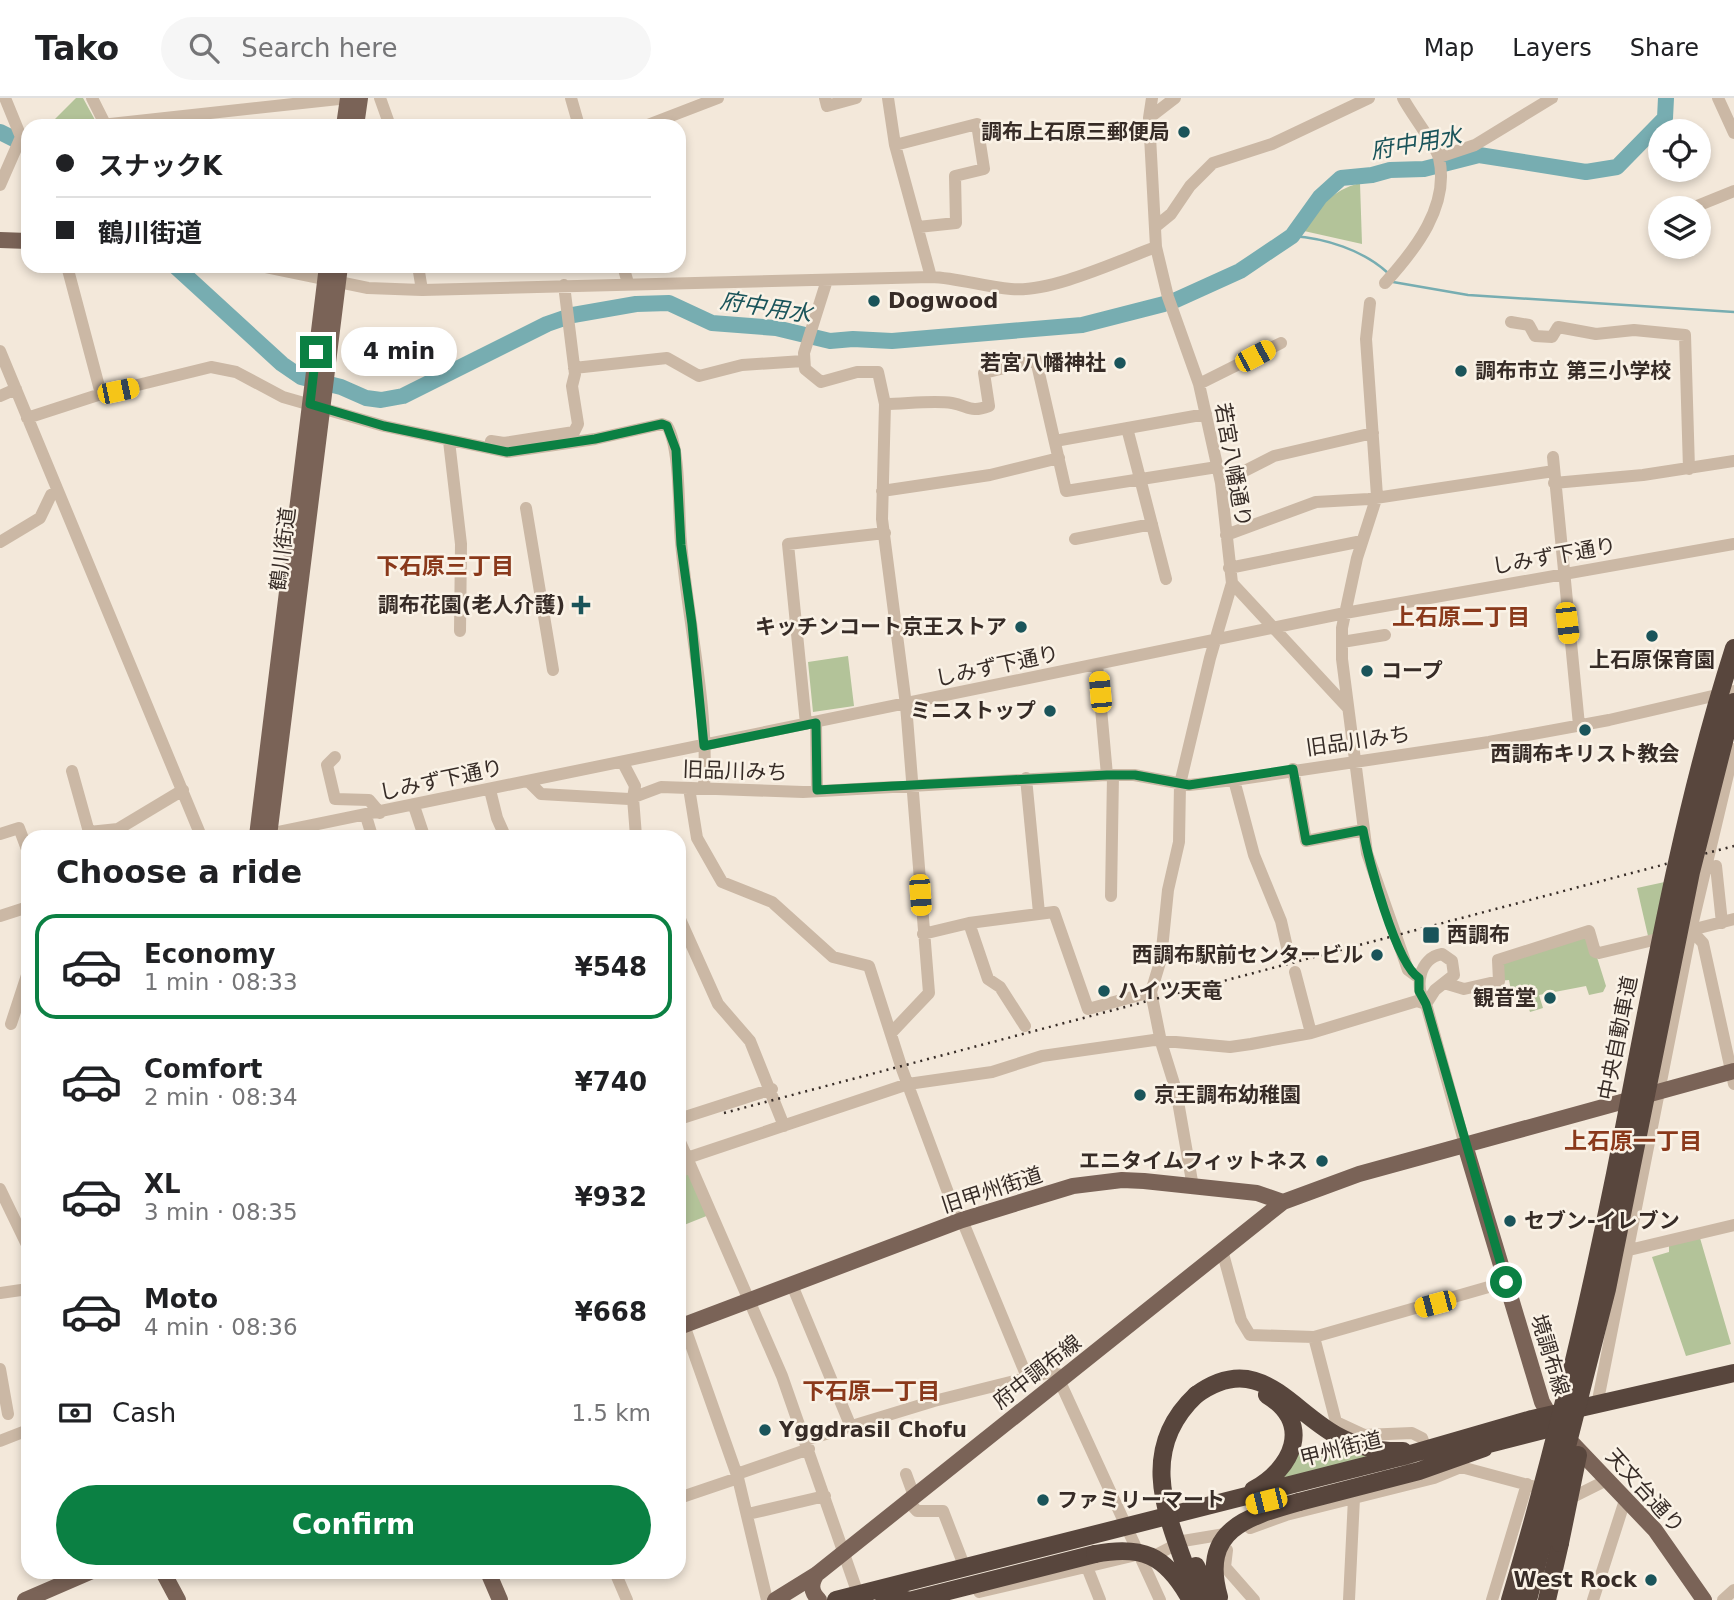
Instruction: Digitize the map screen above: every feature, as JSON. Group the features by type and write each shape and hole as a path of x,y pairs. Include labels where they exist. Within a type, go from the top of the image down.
{"highway":[{"name":"中央自動車道","path":"1510,1600 1534,1521 1572,1366 1615,1173 1690,803 1711,720 1734,648"},
{"name":"中央自動車道","path":"1528,1600 1606,1289 1691,872 1734,702"},
{"path":"1547,1600 1573,1483 1606,1289"},
{"path":"1501,1600 1572,1366"},
{"name":"甲州街道","path":"836,1600 871,1597 1128,1531 1500,1441 1597,1405 1734,1373"},
{"path":"1212,1600 1175,1513 1169,1479 1177,1437 1186,1418 1208,1386 1227,1381 1262,1382 1283,1393 1323,1426 1348,1441 1382,1450 1427,1449"},
{"name":"甲州街道","path":"871,1597 965,1567 1128,1531 1193,1510 1427,1449 1734,1382"},
{"path":"1193,1510 1262,1485 1283,1467 1293,1445 1291,1422 1286,1411 1264,1394 1233,1389 1199,1398 1180,1413 1169,1433 1162,1458 1163,1503 1197,1600"},
{"path":"1220,1600 1214,1579 1214,1558 1229,1532 1247,1518 1419,1471 1500,1441"},
{"path":"913,1600 1124,1550 1146,1553 1162,1562 1191,1600"},
{"path":"871,1597 907,1600"}],"main road":[{"path":"345,119 348,98"},
{"path":"357,119 360,98"},
{"path":"0,240 21,241"},
{"name":"鶴川街道","path":"263,830 318,394 330,277"},
{"path":"1283,1202 1359,1174 1661,1089 1733,1076"},
{"name":"境調布線","path":"1465,1144 1506,1282 1552,1421"},
{"name":"旧甲州街道","path":"686,1324 961,1221 1037,1196 1086,1184 1122,1180 1193,1186 1256,1192 1283,1202"},
{"name":"府中調布線","path":"775,1600 817,1574 1283,1202"},
{"name":"天文台通り","path":"1552,1421 1626,1497 1671,1550 1704,1600"},
{"path":"817,1574 811,1581 812,1589 819,1600"},
{"path":"25,1600 74,1579"},
{"path":"166,1579 177,1600"}],"street":[{"path":"5,98 21,133"},
{"path":"93,98 99,119"},
{"path":"136,119 231,103 348,98"},
{"path":"380,98 388,119"},
{"path":"571,98 577,119"},
{"path":"663,119 718,98"},
{"path":"825,98 827,106 856,98"},
{"path":"888,98 895,145 932,277"},
{"name":"若宮八幡通り","path":"1152,98 1149,118 1156,247 1168,297 1199,384 1206,414 1221,483 1232,583 1265,622 1274,628 1348,707"},
{"path":"1149,118 1175,98"},
{"path":"1155,227 1171,214 1190,186 1213,163 1272,144 1369,98"},
{"path":"1385,283 1419,242 1438,200 1439,163 1403,98"},
{"path":"1439,163 1475,145 1552,98"},
{"path":"1719,99 1734,133"},
{"path":"895,145 977,124 984,169 956,176 956,223 918,227"},
{"path":"0,185 21,137"},
{"path":"1711,200 1734,191"},
{"path":"305,273 368,288 422,290 932,277 959,278 1013,290 1086,274 1156,247"},
{"path":"69,273 101,394"},
{"path":"419,273 422,290"},
{"path":"625,273 628,283"},
{"path":"827,280 803,361 808,374 821,383 857,372 878,372 885,404 882,491 885,533 906,705 910,785 929,993 892,1032"},
{"path":"449,441 469,439 504,443 574,432 578,424 572,386 574,368 564,285"},
{"path":"1370,303 1366,339 1377,496 1362,541 1345,613 1342,642 1348,707 1369,862 1408,970 1419,983 1465,1144"},
{"path":"1511,322 1529,325 1535,336 1552,337 1559,327 1596,334 1634,330 1685,335 1689,469"},
{"path":"1199,384 1281,343"},
{"path":"0,351 199,830"},
{"path":"574,368 667,358 699,376 742,365 803,361"},
{"path":"885,404 951,403 973,411 984,408 989,406 984,373 1036,360 1066,491 1217,467"},
{"path":"27,418 101,394 211,367 236,372 283,397 318,394 449,441 507,452 595,439 662,424 667,426 676,450 681,545 704,746 704,788"},
{"path":"0,396 16,388"},
{"path":"1055,441 1206,414"},
{"path":"1128,428 1166,579"},
{"path":"1221,483 1274,456 1373,433"},
{"path":"449,441 461,544 460,631"},
{"path":"882,491 990,475 1059,458"},
{"path":"1226,534 1316,502 1377,496 1554,470 1689,469 1734,461"},
{"path":"1554,470 1579,725"},
{"path":"0,542 40,517 51,495 58,491"},
{"path":"526,508 553,670"},
{"path":"1075,539 1152,524"},
{"path":"817,790 788,544 885,533"},
{"path":"1229,568 1362,541"},
{"name":"しみず下通り","path":"293,830 1345,613 1734,544"},
{"path":"1193,1186 1176,1090 1161,1042 1151,992 1161,959 1168,890 1179,842 1180,784 1215,640 1232,583"},
{"path":"1342,642 1385,635"},
{"path":"1097,664 1110,775 1111,896"},
{"name":"旧品川みち","path":"529,782 541,794 633,798 661,788 792,793 1110,775 1135,775 1180,784 1234,780 1293,769 1459,747 1579,725 1734,691"},
{"path":"1597,1405 1691,930 1734,749"},
{"path":"335,757 327,765 335,799 369,800 380,813"},
{"path":"623,763 635,786 633,798 636,830"},
{"path":"1293,769 1306,841 1363,830"},
{"path":"72,771 88,830"},
{"path":"1026,778 1039,913"},
{"path":"1234,780 1254,855 1281,921 1289,956"},
{"path":"689,788 698,838 722,882 772,902 833,957 869,965 908,1084 961,1221 1027,1377"},
{"path":"108,830 118,829 183,790"},
{"path":"490,790 503,830"},
{"path":"414,806 422,830"},
{"path":"366,816 370,830"},
{"path":"0,834 19,828 21,833"},
{"path":"1419,983 1464,989 1499,981 1498,960 1589,931 1595,952 1599,953 1728,921 1716,866"},
{"path":"0,916 21,909"},
{"path":"923,934 970,923 1054,912 1088,1009 1151,992"},
{"path":"970,923 988,979 1000,987 1025,1026"},
{"path":"1691,930 1703,943 1733,1076"},
{"path":"686,933 712,993 750,1041 772,1089 784,1126"},
{"path":"1419,983 1433,956 1442,954 1452,961 1455,971 1451,979 1439,986 1426,1004"},
{"path":"1295,972 1311,1033"},
{"path":"10,1024 21,992"},
{"path":"871,1597 844,1552 808,1445 749,1301 686,1166 784,1126 908,1084 992,1072 1042,1056 1153,1040 1230,1047 1311,1033 1417,1001 1426,1004"},
{"path":"686,1117 772,1089"},
{"path":"0,1189 21,1232"},
{"path":"1629,1250 1734,1225"},
{"path":"1223,1251 1228,1276 1247,1333 1314,1336 1506,1282"},
{"path":"792,1285 852,1427"},
{"path":"0,1293 21,1290"},
{"path":"1314,1336 1336,1422 1364,1435 1412,1433 1422,1438 1427,1449"},
{"path":"686,1339 738,1476 767,1600"},
{"path":"0,1369 8,1414"},
{"path":"686,1495 852,1427 934,1401 1055,1371 1160,1600"},
{"path":"0,1441 21,1433"},
{"path":"942,1600 1087,1567 1141,1558 1183,1541 1244,1531 1286,1515 1434,1478 1461,1467 1573,1497 1609,1479"},
{"path":"906,1474 917,1511 943,1511 965,1567"},
{"path":"1492,1600 1527,1484"},
{"path":"748,1514 825,1496"},
{"path":"1593,1600 1626,1497"},
{"path":"1349,1600 1354,1498"},
{"path":"1244,1531 1229,1547 1223,1564 1254,1600"},
{"path":"1087,1567 1100,1600"},
{"path":"618,1579 627,1600"},
{"path":"1723,1600 1734,1590"}],"green space":[{"path":"76,98 83,98 94,119 55,119"},
{"path":"1360,183 1362,244 1304,231 1314,214 1334,195"},
{"path":"848,656 854,706 813,712 808,662"},
{"path":"1697,875 1688,925 1648,936 1637,888"},
{"path":"1590,935 1606,986 1603,992 1589,995 1586,986 1539,995 1543,1008 1530,1012 1524,993 1512,996 1509,980 1499,981 1499,963"},
{"path":"690,1171 709,1215 686,1224 686,1172"},
{"path":"1700,1238 1731,1344 1686,1356 1652,1257 1669,1252 1669,1245"},
{"path":"1338,1441 1374,1455 1278,1481 1297,1453 1305,1455"}],"waterway":[{"name":"府中用水","path":"1176,300 1240,271 1292,236 1320,197 1341,178 1390,170 1424,169 1479,155 1586,172 1617,167 1665,118 1666,98"},
{"name":"府中用水","path":"0,132 21,142"},
{"path":"1292,236 1317,239 1343,247 1367,258 1388,273"},
{"name":"府中用水","path":"183,273 282,364 301,377 341,387 366,398 381,400 403,396 547,324 573,315 636,304 669,303 712,323 776,328 830,341 892,341 1082,325 1164,304"},
{"path":"1393,282 1468,295 1734,312"}],"railway":[{"path":"724,1113 1734,846"}],"place":[{"name":"調布上石原三郵便局","path":"1184,132"},
{"name":"Dogwood","path":"874,301"},
{"name":"若宮八幡神社","path":"1120,363"},
{"name":"調布市立 第三小学校","path":"1461,371"},
{"name":"調布花園(老人介護)","path":"581,605"},
{"name":"キッチンコート京王ストア","path":"1021,627"},
{"name":"上石原保育園","path":"1652,636"},
{"name":"コープ","path":"1367,671"},
{"name":"ミニストップ","path":"1050,711"},
{"name":"西調布キリスト教会","path":"1585,730"},
{"name":"西調布","path":"1431,935"},
{"name":"西調布駅前センタービル","path":"1377,955"},
{"name":"ハイツ天竜","path":"1104,991"},
{"name":"観音堂","path":"1550,998"},
{"name":"京王調布幼稚園","path":"1140,1095"},
{"name":"エニタイムフィットネス","path":"1322,1161"},
{"name":"セブン-イレブン","path":"1510,1221"},
{"name":"Yggdrasil Chofu","path":"765,1430"},
{"name":"ファミリーマート","path":"1043,1500"},
{"name":"West Rock","path":"1651,1580"}],"district":[{"name":"下石原三丁目","path":"445,566"},
{"name":"上石原二丁目","path":"1461,617"},
{"name":"上石原一丁目","path":"1633,1141"},
{"name":"下石原一丁目","path":"871,1391"}],"route":[{"path":"316,352 310,404 384,426 467,446 507,452 595,439 662,424 667,426 676,450 681,545 704,746 816,723 817,790 1107,775 1135,775 1189,785 1293,769 1306,841 1363,830 1371,870 1387,915 1408,970 1419,978 1419,991 1426,1004 1506,1282"}]}
